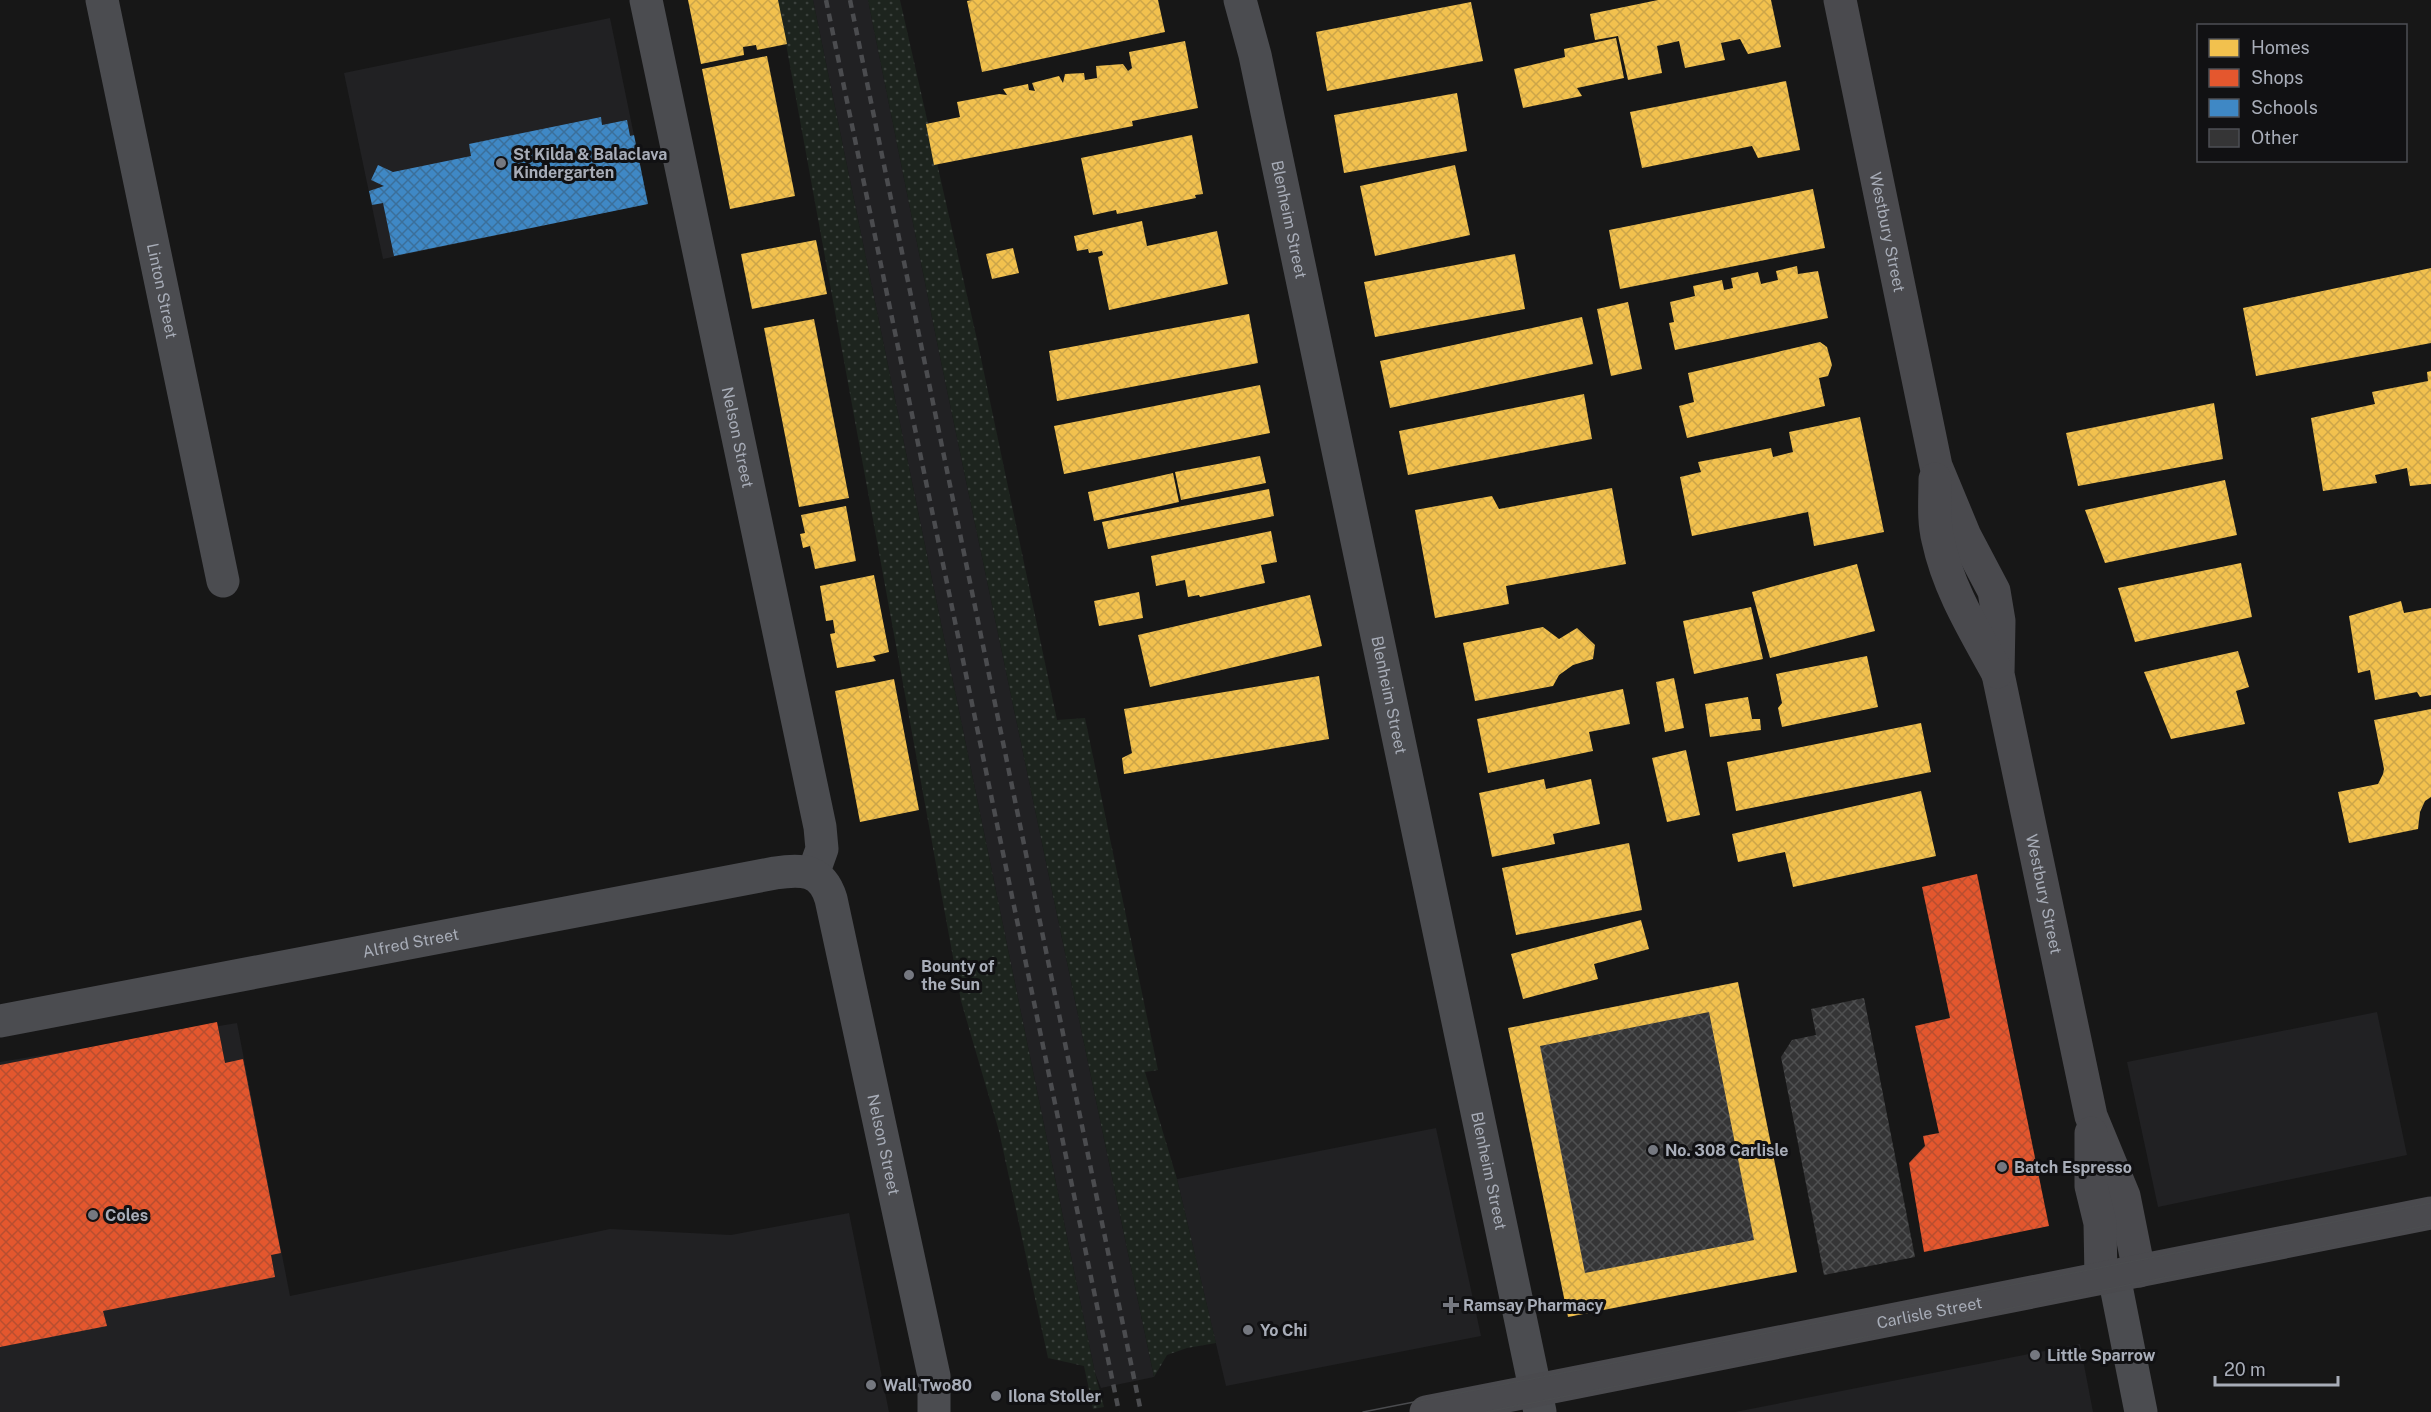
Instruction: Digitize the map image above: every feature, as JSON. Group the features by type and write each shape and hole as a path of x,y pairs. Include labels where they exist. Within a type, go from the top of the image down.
{"street":[{"name":"Linton Street","path":"102,0 223,581"},
{"name":"Nelson Street","path":"646,0 820,827 822,849 817,876 825,884 831,899 932,1364 935,1382 934,1412"},
{"name":"Blenheim Street","path":"1240,0 1255,55 1537,1401"},
{"name":"Westbury Street","path":"1840,0 1936,466 1965,536 1994,591 1999,621 1998,674 2091,1116 2124,1196 2118,1275"},
{"name":"Alfred Street","path":"0,1022 775,873 800,871 817,876"},
{"name":"Carlisle Street","path":"1426,1412 1537,1401 2118,1275 2431,1213"},
{"path":"2118,1275 2141,1412"}],"shaded area":[{"path":"778,0 813,0 1095,1373 1104,1407 1093,1409 1084,1366 1048,1358 999,1131 961,1001"},
{"path":"813,0 868,0 939,352 1154,1377 1101,1388 1095,1373"},
{"path":"868,0 900,0 978,344 1057,720 1085,718 1158,1070 1145,1072 1177,1179 1216,1343 1187,1348 1167,1355 1154,1377 939,352"},
{"name":"St Kilda & Balaclava Kindergarten","path":"610,18 648,204 383,259 344,73"},
{"path":"2377,1012 2407,1155 2158,1207 2127,1062"},
{"path":"237,1023 290,1296 610,1229 731,1235 849,1213 889,1412 0,1412 0,1062"},
{"path":"1436,1128 1481,1336 1226,1386 1177,1179"},
{"path":"2080,1344 2093,1412 1735,1412"}],"building: Homes":[{"path":"688,0 778,0 787,44 757,50 756,45 743,47 744,55 701,64"},
{"path":"1158,0 1165,32 982,72 967,1"},
{"path":"1658,0 1771,0 1781,47 1748,54 1740,39 1721,43 1725,60 1685,68 1679,41 1657,46 1662,73 1628,80 1618,36 1595,40 1590,14"},
{"path":"1471,2 1483,61 1327,91 1316,32"},
{"path":"1616,38 1624,78 1577,88 1582,96 1523,108 1514,69 1565,57 1564,49"},
{"path":"1185,41 1198,108 1132,121 1133,126 934,165 926,124 960,117 957,102 999,94 1007,95 1003,89 1028,84 1029,90 1035,91 1032,83 1059,76 1063,83 1065,74 1084,73 1085,80 1097,78 1096,66 1123,64 1128,71 1132,68 1129,52"},
{"path":"767,56 795,196 730,209 702,69"},
{"path":"1786,81 1800,150 1758,158 1752,146 1642,168 1630,112"},
{"path":"1457,93 1467,151 1344,173 1334,115"},
{"path":"1192,135 1203,194 1195,195 1196,198 1117,214 1116,210 1093,215 1081,158"},
{"path":"1455,165 1470,235 1375,256 1360,186"},
{"path":"1813,189 1825,248 1620,289 1609,230"},
{"path":"1142,221 1147,246 1217,231 1228,284 1109,310 1098,257 1103,255 1102,251 1089,253 1088,249 1077,251 1074,236"},
{"path":"816,240 827,294 752,309 741,254"},
{"path":"1013,248 1019,273 992,279 986,254"},
{"path":"1515,254 1525,309 1375,337 1364,282"},
{"path":"1797,266 1798,274 1818,271 1828,318 1675,350 1669,323 1674,322 1670,302 1695,296 1693,286 1722,280 1724,290 1733,288 1731,278 1758,272 1761,284 1778,280 1776,271"},
{"path":"2431,268 2431,343 2256,376 2243,308"},
{"path":"1628,302 1642,369 1611,376 1597,309"},
{"path":"1249,314 1258,363 1057,401 1049,351"},
{"path":"1582,317 1593,364 1390,408 1380,361"},
{"path":"814,319 849,498 799,507 764,328"},
{"path":"1820,342 1827,347 1832,365 1828,376 1819,378 1825,406 1687,438 1679,406 1694,402 1688,373"},
{"path":"2431,371 2431,484 2410,486 2407,468 2375,475 2377,483 2323,491 2311,418 2375,404 2372,392 2428,381 2427,372"},
{"path":"1260,385 1270,433 1064,474 1054,426"},
{"path":"1584,394 1592,439 1408,475 1399,431"},
{"path":"2214,403 2223,459 2078,486 2066,433"},
{"path":"1860,417 1884,532 1814,546 1808,512 1692,536 1680,477 1701,472 1698,462 1771,448 1773,457 1793,452 1789,432"},
{"path":"1260,456 1266,483 1181,500 1175,472"},
{"path":"1173,473 1179,502 1094,521 1088,492"},
{"path":"2225,480 2237,535 2105,563 2085,510"},
{"path":"1612,488 1626,564 1506,586 1509,604 1435,618 1415,510 1492,496 1499,509"},
{"path":"1269,489 1274,516 1108,549 1102,522"},
{"path":"846,506 856,561 815,569 810,546 803,548 800,534 805,533 801,515"},
{"path":"1271,531 1277,562 1261,565 1265,583 1200,597 1199,595 1188,597 1185,580 1156,586 1151,556"},
{"path":"2241,563 2252,617 2135,642 2118,588"},
{"path":"1857,564 1875,631 1770,658 1752,592"},
{"path":"874,575 889,652 873,656 876,661 837,668 830,634 835,633 833,620 826,621 820,586"},
{"path":"1139,592 1143,618 1099,626 1094,601"},
{"path":"1310,595 1322,646 1150,687 1138,635"},
{"path":"2401,601 2404,613 2431,608 2431,695 2420,697 2417,692 2375,700 2370,670 2358,673 2349,616"},
{"path":"1751,607 1763,659 1694,674 1683,621"},
{"path":"1543,627 1559,639 1577,628 1595,645 1593,659 1573,665 1559,675 1553,686 1475,701 1463,643"},
{"path":"2238,651 2249,687 2236,691 2245,724 2171,739 2144,672"},
{"path":"1867,656 1878,707 1782,727 1778,708 1782,703 1776,674"},
{"path":"1319,676 1329,739 1124,774 1122,758 1132,753 1124,709"},
{"path":"1674,678 1684,728 1665,732 1656,682"},
{"path":"894,679 919,810 860,822 835,691"},
{"path":"1623,689 1630,724 1589,732 1593,751 1488,773 1477,719"},
{"path":"1748,697 1752,719 1760,719 1761,730 1710,737 1705,704"},
{"path":"2431,709 2431,797 2425,801 2420,812 2418,829 2349,843 2338,792 2378,784 2383,774 2384,769 2374,720"},
{"path":"1921,723 1931,772 1736,811 1727,762"},
{"path":"1686,750 1700,815 1667,822 1652,758"},
{"path":"1544,779 1546,789 1591,779 1600,824 1553,834 1555,844 1492,857 1479,793"},
{"path":"1921,791 1936,856 1793,887 1785,852 1738,862 1732,834"},
{"path":"1629,843 1642,910 1516,935 1502,868"},
{"path":"1641,920 1649,949 1594,964 1598,979 1523,999 1511,954"},
{"name":"No. 308 Carlisle","path":"1738,982 1797,1272 1568,1317 1508,1028"}],"building: Shops":[{"path":"1977,874 2049,1226 1924,1252 1909,1163 1925,1146 1923,1136 1939,1133 1915,1026 1950,1018 1922,887"},
{"path":"217,1022 225,1063 243,1059 281,1253 271,1255 275,1277 103,1311 107,1326 0,1347 0,1065"}],"building: Schools":[{"path":"601,117 602,125 627,120 630,136 634,135 648,204 394,256 383,203 372,205 369,191 384,186 371,180 378,165 393,172 471,156 469,144"}],"building: Other":[{"path":"1864,998 1915,1257 1824,1275 1781,1057 1792,1040 1816,1035 1811,1009"},
{"path":"1709,1012 1754,1240 1585,1273 1540,1046"}],"tram line":[{"path":"1363,1412 2431,1203"},
{"path":"1486,1412 2431,1225"}],"railway":[{"path":"826,0 1119,1412"},
{"path":"850,0 1141,1412"}],"place":[{"name":"St Kilda & Balaclava Kindergarten","path":"501,163"},
{"name":"Bounty of the Sun","path":"909,975"},
{"name":"No. 308 Carlisle","path":"1653,1150"},
{"name":"Batch Espresso","path":"2002,1167"},
{"name":"Coles","path":"93,1215"},
{"name":"Ramsay Pharmacy","path":"1451,1305"},
{"name":"Yo Chi","path":"1248,1330"},
{"name":"Little Sparrow","path":"2035,1355"},
{"name":"Wall Two80","path":"871,1385"},
{"name":"Ilona Stoller","path":"996,1396"}]}
